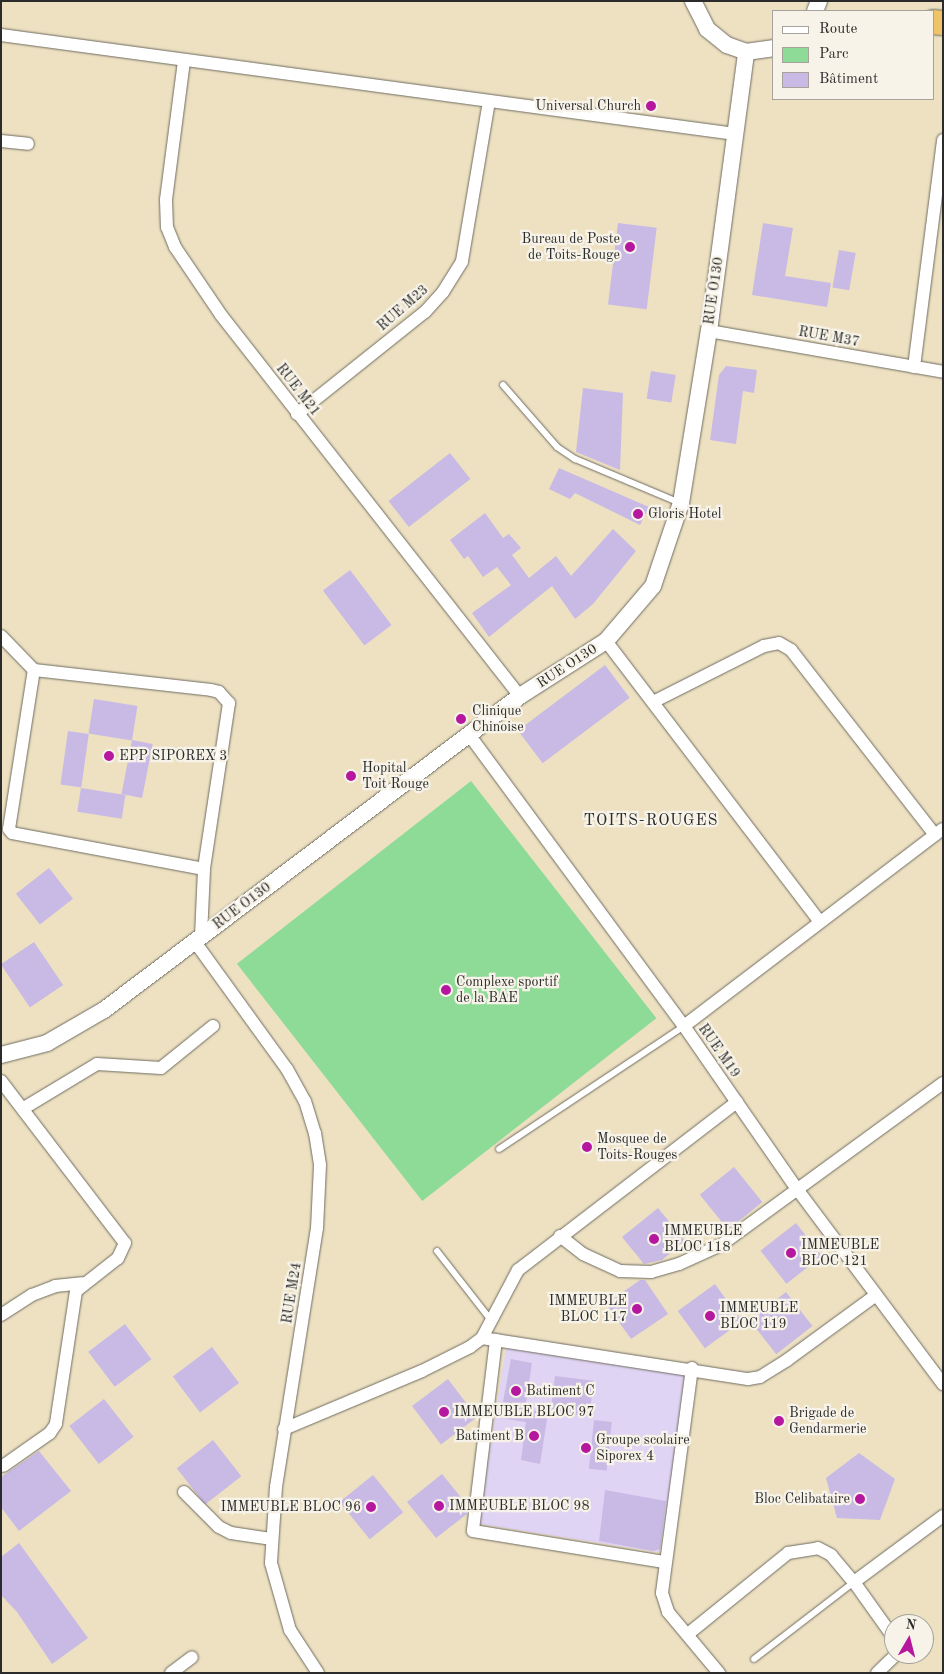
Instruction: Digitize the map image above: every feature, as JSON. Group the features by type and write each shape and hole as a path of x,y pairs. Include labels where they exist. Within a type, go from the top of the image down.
{"street":[{"path":"693,1 708,29 727,45 746,52 772,48"},
{"path":"1,36 735,134"},
{"name":"RUE O130","path":"1,1055 28,1050 56,1038 104,1010 470,736 520,696 606,641 653,586 681,503 709,331 746,52"},
{"name":"RUE M21","path":"184,61 166,200 167,227 174,247 221,315 297,414 520,696"},
{"name":"RUE M23","path":"297,414 425,312 444,292 462,261 488,101"},
{"path":"914,367 943,140"},
{"path":"1,141 28,144"},
{"name":"RUE M37","path":"709,331 943,372"},
{"path":"1,636 34,670 211,690 219,692 229,703 204,869 198,939"},
{"path":"606,641 820,922"},
{"path":"653,702 764,646 779,644 791,650 939,832 684,1026"},
{"path":"34,670 9,829 12,833 204,869"},
{"name":"RUE M19","path":"470,736 684,1026 797,1189 943,1384"},
{"name":"RUE M24","path":"198,939 287,1069 305,1101 315,1133 320,1165 317,1228 284,1429 271,1539 271,1563 278,1596 290,1630 318,1673"},
{"path":"24,1108 98,1064 161,1068 214,1026"},
{"path":"1,1081 24,1108 125,1243 118,1258 82,1283 55,1286 32,1295 1,1315"},
{"path":"560,1236 600,1263 620,1271 650,1272 679,1264 720,1245 943,1083"},
{"path":"284,1429 422,1371 482,1338 518,1270 737,1102"},
{"path":"3,1466 50,1433 56,1424 73,1301 82,1283"},
{"path":"482,1338 692,1368 748,1379 760,1377 876,1295"},
{"path":"496,1340 473,1531 665,1562"},
{"path":"692,1368 665,1562 663,1603 720,1673"},
{"path":"184,1492 219,1527 231,1533 271,1539"},
{"path":"854,1582 943,1516"},
{"path":"688,1634 796,1550 818,1548 832,1555 884,1624"},
{"path":"171,1673 192,1657"},
{"path":"877,1673 886,1664"}],"lane":[{"path":"504,385 557,447 574,459 681,503"},
{"path":"499,1149 684,1026"},
{"path":"437,1251 492,1321"},
{"path":"754,1659 854,1582"}],"shaded area":[{"name":"Groupe scolaire Siporex 4","path":"506,1347 688,1376 660,1553 478,1524"}],"green space":[{"name":"Complexe sportif de la BAE","path":"471,781 656,1018 422,1201 237,964"}],"building":[{"path":"618,223 657,228 647,309 608,304"},
{"path":"763,223 793,228 785,276 831,283 827,307 752,295"},
{"path":"839,250 856,253 849,290 832,287"},
{"path":"726,366 757,370 754,393 743,391 736,444 710,440 719,375"},
{"path":"651,371 676,375 671,403 647,399"},
{"path":"583,388 623,393 620,470 576,452"},
{"path":"450,453 470,479 409,527 389,501"},
{"path":"559,468 649,507 640,525 575,493 570,499 549,489"},
{"path":"485,513 503,538 509,534 521,548 512,555 529,578 556,556 571,576 613,529 636,551 593,604 575,619 552,586 489,637 472,613 511,585 497,567 483,577 468,556 464,559 450,540"},
{"path":"350,570 392,625 364,646 323,590"},
{"path":"605,665 630,698 543,763 518,731"},
{"path":"94,699 137,706 132,740 89,734"},
{"path":"68,731 89,734 81,787 60,784"},
{"path":"132,740 153,744 142,798 122,794"},
{"path":"81,788 125,795 122,819 77,812"},
{"path":"49,868 73,899 40,925 16,894"},
{"path":"34,942 63,985 30,1007 1,964"},
{"path":"734,1167 762,1202 728,1230 700,1195"},
{"name":"IMMEUBLE BLOC 118","path":"658,1208 685,1241 662,1260 644,1264 622,1237"},
{"name":"IMMEUBLE BLOC 121","path":"796,1223 822,1256 786,1284 761,1251"},
{"name":"IMMEUBLE BLOC 117","path":"640,1280 645,1280 668,1314 631,1339 606,1304"},
{"name":"IMMEUBLE BLOC 119","path":"715,1284 742,1321 705,1348 678,1311"},
{"path":"786,1292 812,1326 776,1354 750,1320"},
{"path":"125,1324 151,1359 115,1387 88,1352"},
{"path":"212,1347 239,1383 200,1412 173,1376"},
{"path":"511,1359 532,1363 525,1409 548,1413 540,1464 521,1460 526,1422 500,1418"},
{"path":"555,1376 594,1381 589,1416 551,1412"},
{"name":"IMMEUBLE BLOC 97","path":"448,1379 477,1417 441,1444 412,1406"},
{"path":"104,1399 134,1437 99,1464 69,1426"},
{"path":"594,1420 612,1422 607,1471 589,1469"},
{"path":"213,1440 241,1476 205,1505 177,1468"},
{"path":"39,1451 71,1491 19,1531 1,1507 1,1477"},
{"name":"Bloc Celibataire","path":"859,1453 895,1479 880,1520 837,1518 826,1478"},
{"name":"IMMEUBLE BLOC 98","path":"442,1474 468,1506 467,1514 436,1538 407,1502"},
{"name":"IMMEUBLE BLOC 96","path":"373,1475 403,1512 370,1539 340,1502"},
{"path":"605,1490 666,1501 660,1549 653,1551 599,1541"},
{"path":"19,1543 88,1638 52,1664 17,1612 1,1595 1,1557"}],"place":[{"name":"Universal Church","path":"651,106"},
{"name":"Bureau de Poste de Toits-Rouge","path":"630,247"},
{"name":"Gloris Hotel","path":"638,514"},
{"name":"Clinique Chinoise","path":"461,719"},
{"name":"EPP SIPOREX 3","path":"109,756"},
{"name":"Hopital Toit Rouge","path":"351,776"},
{"name":"Complexe sportif de la BAE","path":"446,990"},
{"name":"Mosquee de Toits-Rouges","path":"587,1147"},
{"name":"IMMEUBLE BLOC 118","path":"654,1239"},
{"name":"IMMEUBLE BLOC 121","path":"791,1253"},
{"name":"IMMEUBLE BLOC 117","path":"637,1309"},
{"name":"IMMEUBLE BLOC 119","path":"710,1316"},
{"name":"Batiment C","path":"516,1391"},
{"name":"IMMEUBLE BLOC 97","path":"444,1412"},
{"name":"Brigade de Gendarmerie","path":"779,1421"},
{"name":"Batiment B","path":"534,1436"},
{"name":"Groupe scolaire Siporex 4","path":"586,1448"},
{"name":"Bloc Celibataire","path":"860,1499"},
{"name":"IMMEUBLE BLOC 98","path":"439,1506"},
{"name":"IMMEUBLE BLOC 96","path":"371,1507"}],"district":[{"name":"TOITS-ROUGES","path":"651,821"}]}
